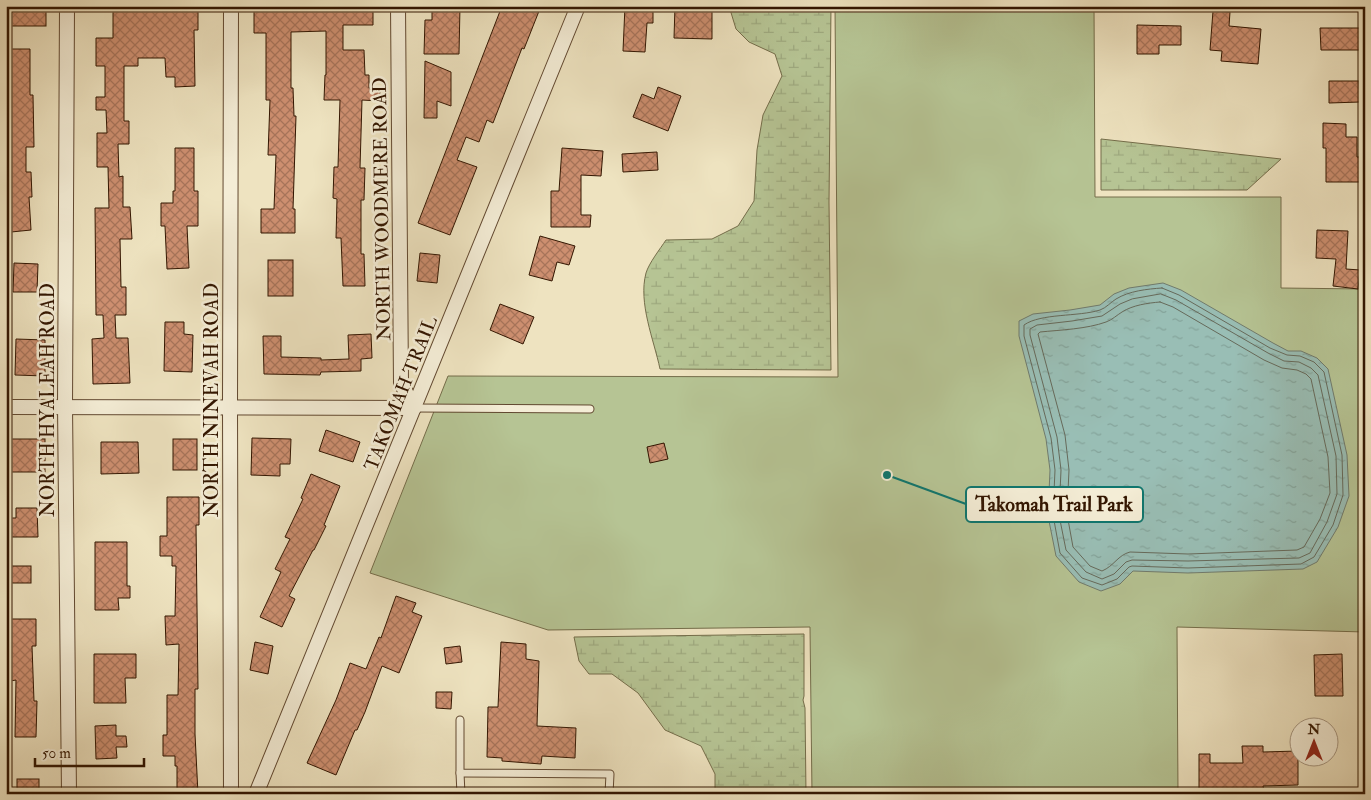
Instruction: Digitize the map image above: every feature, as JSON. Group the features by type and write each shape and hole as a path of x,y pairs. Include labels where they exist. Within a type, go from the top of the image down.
{"street":[{"name":"NORTH HYALEAH ROAD","path":"67,6 65,406 69,794"},
{"name":"NORTH NINEVAH ROAD","path":"231,6 231,794"},
{"name":"NORTH WOODMERE ROAD","path":"398,6 401,384 414,408"},
{"name":"TAKOMAH TRAIL","path":"256,794 578,6"},
{"path":"6,407 414,408"}],"lane":[{"path":"414,408 590,409"},
{"path":"460,720 461,794"},
{"path":"460,773 610,774 609,794"}],"green space":[{"path":"729,6 831,6 829,202 831,370 660,369 645,309 644,285 647,269 666,240 712,239 738,226 754,201 757,150 763,115 782,76 775,54 749,42 736,29"},
{"path":"835,6 1094,6 1095,197 1281,197 1281,288 1365,289 1365,632 1177,627 1178,794 812,794 810,627 548,630 370,573 448,376 838,377"},
{"path":"1101,139 1281,159 1247,190 1101,190"},
{"path":"804,634 803,700 805,708 806,794 715,794 715,774 701,746 665,730 638,693 612,674 589,674 579,661 574,637"}],"water":[{"path":"1163,283 1181,290 1288,351 1301,351 1317,358 1328,369 1347,455 1349,496 1338,527 1317,562 1303,569 1188,573 1133,571 1120,584 1101,591 1079,582 1056,556 1048,516 1050,470 1046,439 1019,336 1019,321 1033,314 1100,305 1114,294 1129,288"}],"building":[{"path":"6,6 46,6 46,26 6,26"},
{"path":"113,6 198,6 198,30 194,30 195,86 175,87 175,77 166,77 165,58 138,58 138,66 124,66 124,121 129,121 129,144 118,144 119,177 123,176 123,207 130,207 132,239 120,239 121,287 126,287 126,315 115,315 116,338 128,338 130,383 93,384 92,339 104,338 103,315 96,315 95,208 109,208 108,167 97,167 97,133 107,133 106,110 96,110 96,97 105,97 105,66 96,66 96,38 113,38"},
{"path":"254,6 373,6 373,25 343,25 343,50 364,50 365,75 369,75 369,88 380,88 380,101 362,100 360,168 365,168 364,200 361,200 361,254 364,254 365,286 343,286 341,238 336,238 337,199 333,198 334,167 338,167 340,100 324,100 326,31 291,32 291,88 293,88 294,116 296,116 293,209 295,209 295,233 261,233 261,209 274,209 276,155 268,155 270,100 266,100 266,33 254,33"},
{"path":"432,6 460,6 459,54 424,54 425,20 432,20"},
{"path":"502,6 541,6 524,49 522,48 493,123 487,120 479,142 466,137 457,160 477,167 450,235 418,223"},
{"path":"625,6 653,6 653,23 647,23 645,52 623,51"},
{"path":"675,6 712,6 712,39 674,38"},
{"path":"1213,11 1230,12 1229,26 1261,29 1258,64 1221,61 1222,51 1210,50"},
{"path":"1137,25 1181,26 1181,45 1159,45 1159,54 1137,54"},
{"path":"1320,28 1365,28 1365,50 1321,50"},
{"path":"7,49 30,49 30,95 33,95 34,147 26,147 26,172 31,172 32,197 29,197 31,230 11,232 9,198 6,198"},
{"path":"425,61 451,72 451,106 437,101 437,118 424,118"},
{"path":"1329,81 1359,81 1360,102 1329,103"},
{"path":"658,87 681,96 668,131 633,117 642,94 654,99"},
{"path":"1323,123 1346,124 1346,137 1357,137 1357,157 1365,157 1365,182 1326,182 1326,148 1323,148"},
{"path":"175,148 194,148 194,191 198,191 198,226 187,226 189,268 167,269 165,226 161,226 161,203 173,203 173,191 175,191"},
{"path":"562,148 603,151 601,176 581,175 581,215 591,215 590,227 551,227 551,191 559,191"},
{"path":"657,152 658,170 623,172 622,154"},
{"path":"1317,230 1348,231 1346,269 1360,270 1358,289 1333,286 1336,259 1316,258"},
{"path":"540,236 575,246 569,265 557,262 552,281 529,275"},
{"path":"420,253 440,255 437,283 417,281"},
{"path":"268,260 293,260 293,296 268,296"},
{"path":"14,263 38,264 37,292 13,292"},
{"path":"500,304 534,317 523,344 490,330"},
{"path":"165,322 184,322 184,334 193,335 192,372 164,371"},
{"path":"371,334 372,358 361,359 361,371 321,372 320,375 264,374 263,336 281,336 281,357 321,358 321,360 349,359 348,335"},
{"path":"16,339 45,340 45,376 15,375"},
{"path":"326,430 360,442 353,462 319,451"},
{"path":"252,438 291,439 290,464 280,464 280,476 251,475"},
{"path":"10,439 45,439 45,472 10,472"},
{"path":"173,439 197,439 197,470 173,470"},
{"path":"101,442 138,442 139,473 101,474"},
{"path":"664,443 668,459 650,463 647,447"},
{"path":"311,474 340,486 324,525 326,526 289,596 295,599 282,627 260,617 281,572 275,569 290,539 285,537 303,499 301,498"},
{"path":"167,497 199,497 199,525 196,525 198,689 195,689 198,794 177,794 175,756 163,756 163,735 167,735 167,695 178,695 179,644 166,645 165,616 175,616 176,566 172,566 172,556 160,556 160,536 167,536"},
{"path":"16,508 37,508 38,537 6,537 6,518 16,518"},
{"path":"95,542 127,542 127,586 130,586 130,598 118,598 119,610 95,610"},
{"path":"10,566 31,566 31,583 10,583"},
{"path":"396,596 416,603 412,612 422,616 399,673 382,666 365,712 357,730 355,730 336,775 307,763 336,700 350,663 366,669 379,637 381,638"},
{"path":"6,619 36,619 36,646 32,646 34,701 37,701 36,737 15,737 16,680 10,681 9,647 6,647"},
{"path":"255,642 273,646 268,674 250,670"},
{"path":"501,642 526,644 526,659 539,661 537,726 576,728 575,758 542,756 541,764 502,761 502,758 487,757 488,707 498,707"},
{"path":"460,646 462,662 446,664 444,648"},
{"path":"94,654 136,654 136,678 125,678 126,703 94,703"},
{"path":"1342,654 1343,696 1315,696 1314,655"},
{"path":"436,692 452,692 451,709 436,708"},
{"path":"116,725 116,736 126,736 127,747 116,747 117,758 96,759 95,726"},
{"path":"1242,746 1263,746 1263,752 1288,751 1288,768 1298,768 1298,785 1263,786 1264,790 1199,792 1199,754 1210,754 1210,763 1243,763"},
{"path":"17,779 39,779 39,794 17,794"}],"place":[{"name":"Takomah Trail Park","path":"887,475"}]}
